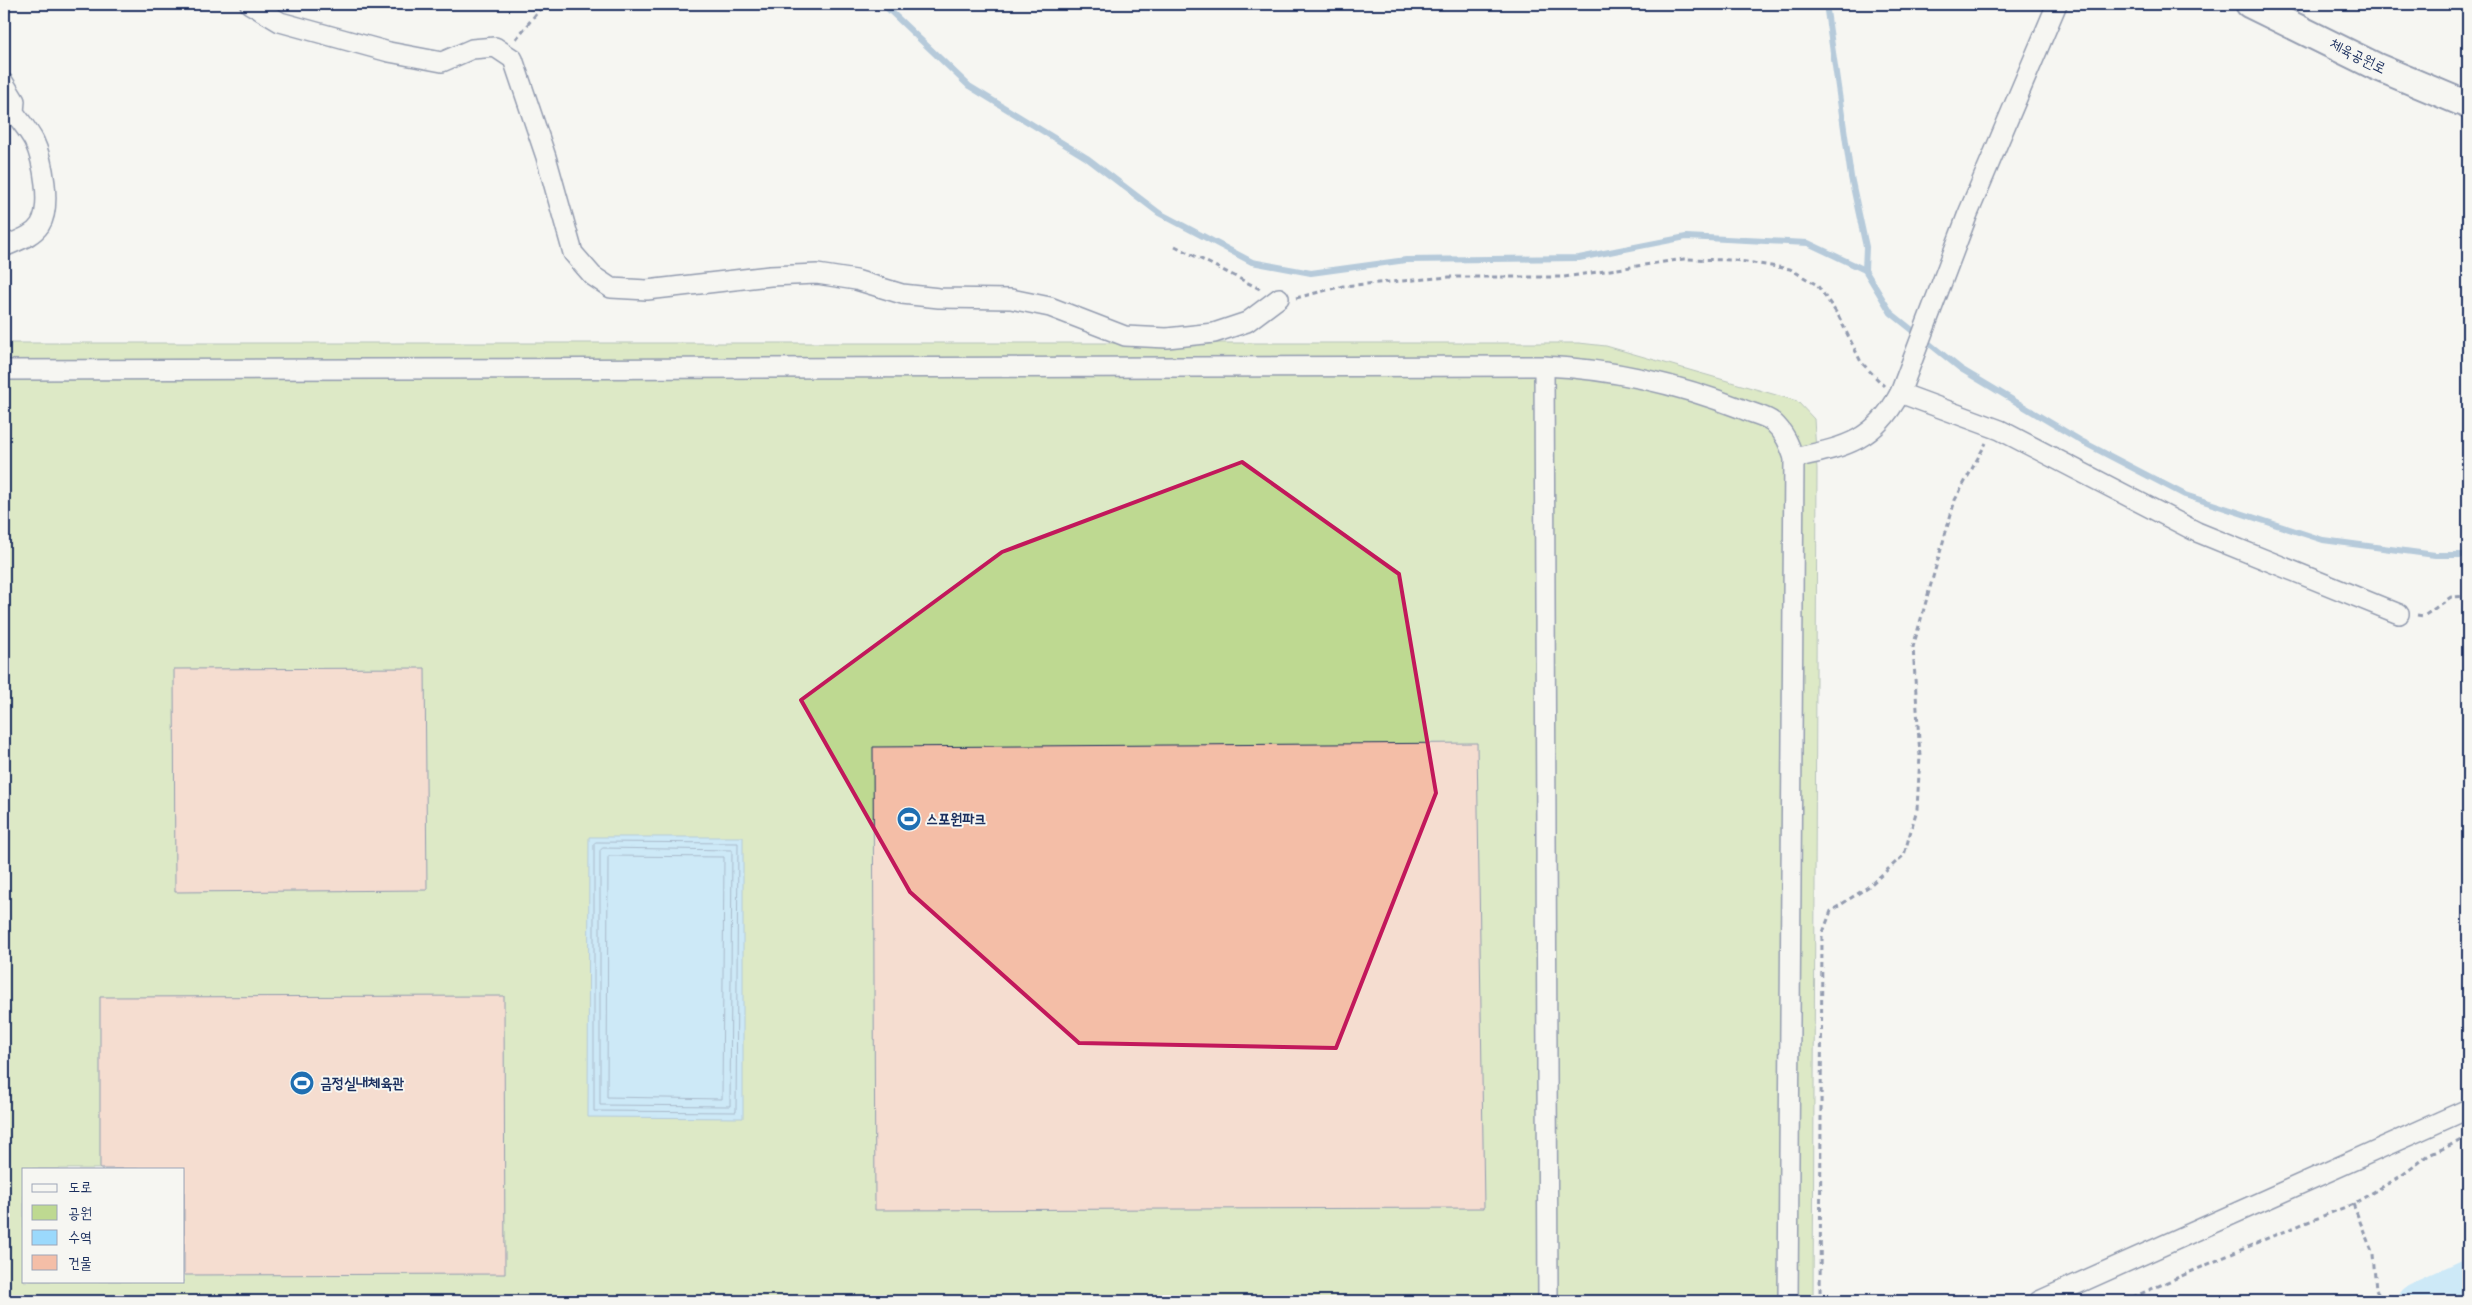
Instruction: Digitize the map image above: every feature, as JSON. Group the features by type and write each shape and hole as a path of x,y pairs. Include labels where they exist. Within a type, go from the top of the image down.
{"main road":[{"name":"체육공원로","path":"2249,4 2375,66 2468,105"}],"street":[{"path":"250,4 280,22 389,52 442,62 472,49 495,48 513,59 574,253 593,276 611,288 647,290 770,276 817,274 856,280 902,294 939,298 1011,299 1050,307 1125,336 1167,338 1214,333 1247,322 1279,298"},
{"path":"1794,458 1844,447 1873,429 1890,412 1902,387 1967,216 2057,4"},
{"path":"4,84 15,101 9,114 34,142 44,176 46,198 41,224 29,235 4,247"},
{"path":"1544,366 1548,1301"},
{"path":"4,370 1544,366 1626,374 1701,393 1772,421 1787,437 1794,458 1788,1301"},
{"path":"1902,387 1990,427 2197,532 2400,614"},
{"path":"2039,1301 2468,1109"}],"path":[{"path":"506,54 544,4"},
{"path":"1175,246 1279,298 1290,299 1343,286 1439,278 1564,277 1684,259 1734,260 1790,269 1817,285 1838,315 1861,362 1880,384 1902,387"},
{"path":"1820,1301 1822,935 1832,911 1868,887 1904,855 1917,809 1920,756 1913,647 1955,500 1985,446 1990,427"},
{"path":"2400,614 2424,616 2452,597 2468,596"},
{"path":"2124,1301 2275,1235 2353,1204 2401,1176 2429,1155 2468,1137"},
{"path":"2353,1204 2373,1254 2376,1290 2382,1301"}],"highlighted area":[{"path":"1242,462 1399,574 1436,793 1336,1048 1079,1043 910,892 801,700 1002,552"}],"green space":[{"name":"스포원파크","path":"4,343 1579,343 1606,346 1797,401 1814,419 1817,469 1813,1301 4,1301"}],"water":[{"path":"589,837 743,837 743,1118 588,1117"}],"building":[{"path":"425,668 427,890 175,892 174,669"},
{"path":"1477,743 1484,1208 875,1210 873,747"},
{"name":"금정실내체육관","path":"504,996 505,1274 185,1275 185,1168 100,1168 100,997"}],"waterway":[{"path":"883,4 969,86 1087,158 1159,213 1252,262 1311,273 1406,260 1579,258 1686,237 1808,243 1865,270 1891,313 1961,369 2083,442 2185,495 2323,540 2435,555 2468,555"},
{"path":"1826,4 1851,177 1866,247 1865,270"},
{"path":"2416,1301 2468,1277"}],"place":[{"name":"스포원파크","path":"909,819"},
{"name":"금정실내체육관","path":"302,1083"}]}
